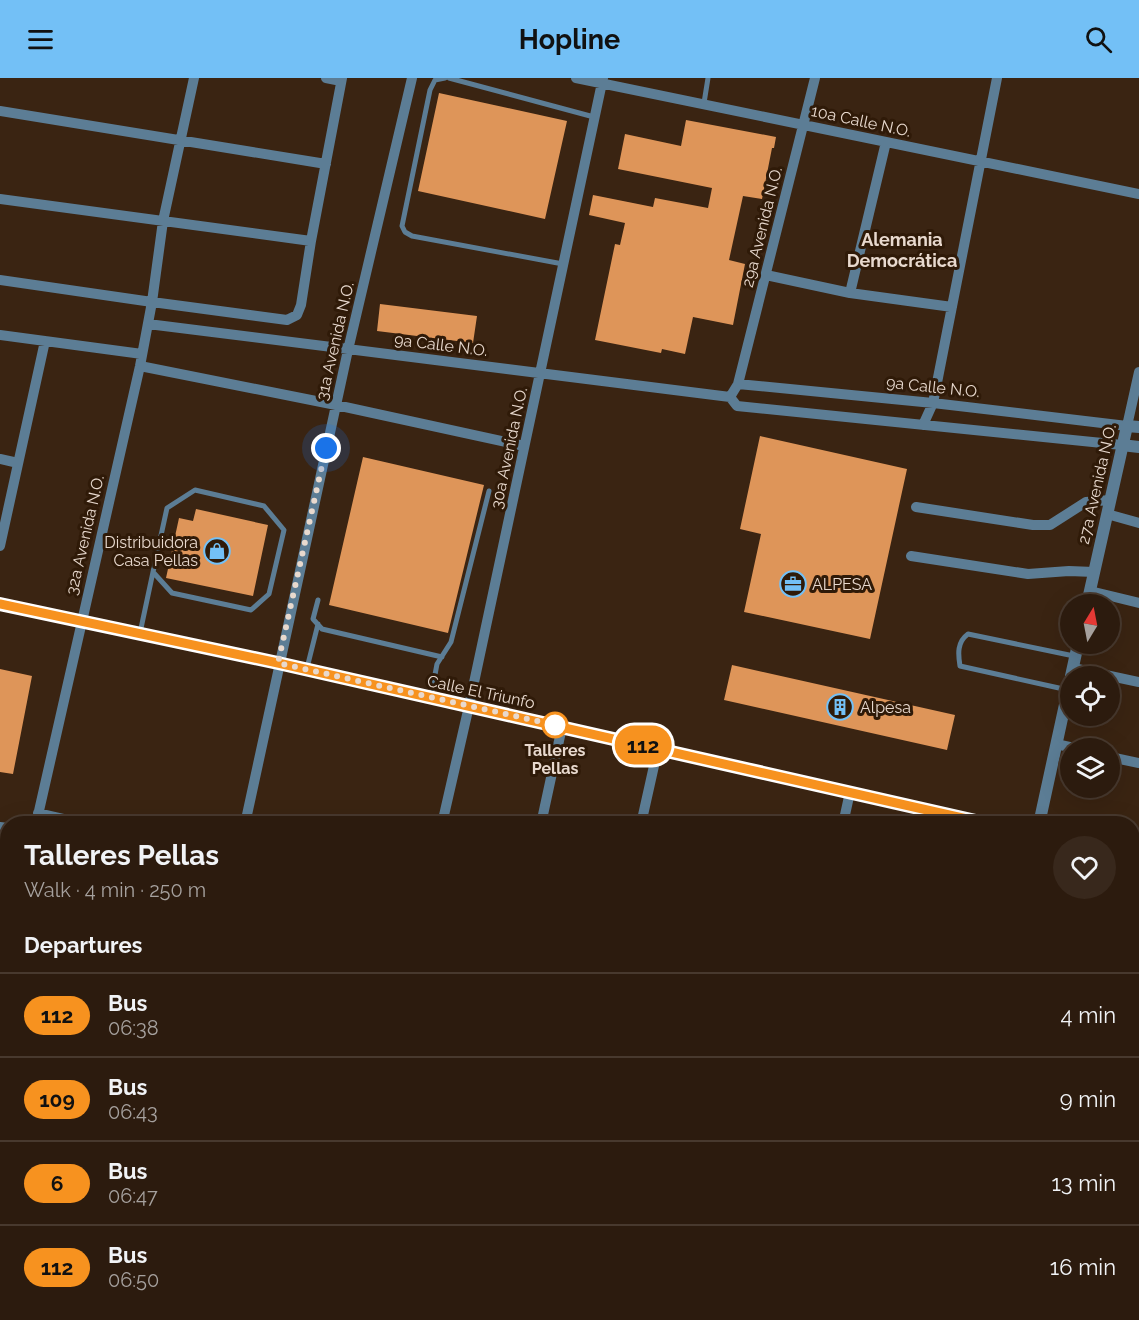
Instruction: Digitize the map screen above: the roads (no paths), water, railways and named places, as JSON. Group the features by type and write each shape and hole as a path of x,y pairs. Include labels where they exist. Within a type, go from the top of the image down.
{"main road":[{"name":"Calle El Triunfo","path":"0,604 658,748 850,792 932,816"}],"street":[{"name":"32a Avenida N.O.","path":"37,816 140,366 164,221 194,78"},
{"path":"0,280 287,320 297,315 301,305 341,79 326,78"},
{"name":"31a Avenida N.O.","path":"247,816 278,663 348,350 412,78"},
{"name":"10a Calle N.O.","path":"576,78 602,81 1139,194"},
{"name":"29a Avenida N.O.","path":"738,384 815,78"},
{"path":"923,424 933,403 997,78"},
{"name":"30a Avenida N.O.","path":"443,816 469,706 602,81"},
{"path":"0,111 326,164"},
{"path":"850,293 886,142"},
{"path":"0,199 311,241"},
{"path":"766,275 850,293 952,307"},
{"name":"9a Calle N.O.","path":"148,324 730,397 737,406 1139,447"},
{"path":"0,335 142,354"},
{"path":"0,546 45,341"},
{"path":"140,366 524,446"},
{"name":"27a Avenida N.O.","path":"1089,594 1122,445 1133,426 1139,372"},
{"path":"730,397 738,384"},
{"name":"9a Calle N.O.","path":"738,384 1133,426"},
{"path":"0,459 18,463"},
{"path":"916,507 1033,525 1050,525 1086,501 1110,500"},
{"path":"1107,514 1139,523"},
{"path":"911,556 1028,574 1069,570 1094,572"},
{"path":"1090,591 1139,603"},
{"path":"1074,664 1139,682"},
{"path":"1041,816 1060,726"},
{"path":"543,816 562,727"},
{"path":"1056,744 1060,745"},
{"path":"643,816 658,748"},
{"path":"1120,759 1139,763"},
{"path":"845,816 850,792"}],"lane":[{"path":"563,264 412,236 405,232 402,226 430,90 435,80 447,78 594,117"},
{"path":"704,103 708,78"},
{"path":"140,633 153,572 167,508 195,490 264,506 284,530 269,594 251,610 172,593 153,572"},
{"path":"431,698 437,664 451,642 489,491"},
{"path":"318,600 314,619 322,629 442,657"},
{"path":"307,670 318,624"},
{"path":"1060,688 960,666 958,654 962,639 968,634 1074,664"}],"place":[{"name":"Distribuidora Casa Pellas","path":"217,551"},
{"name":"ALPESA","path":"793,584"},
{"name":"Alpesa","path":"840,707"},
{"name":"Talleres Pellas","path":"555,725"}],"district":[{"name":"Alemania Democrática","path":"902,249"}]}
